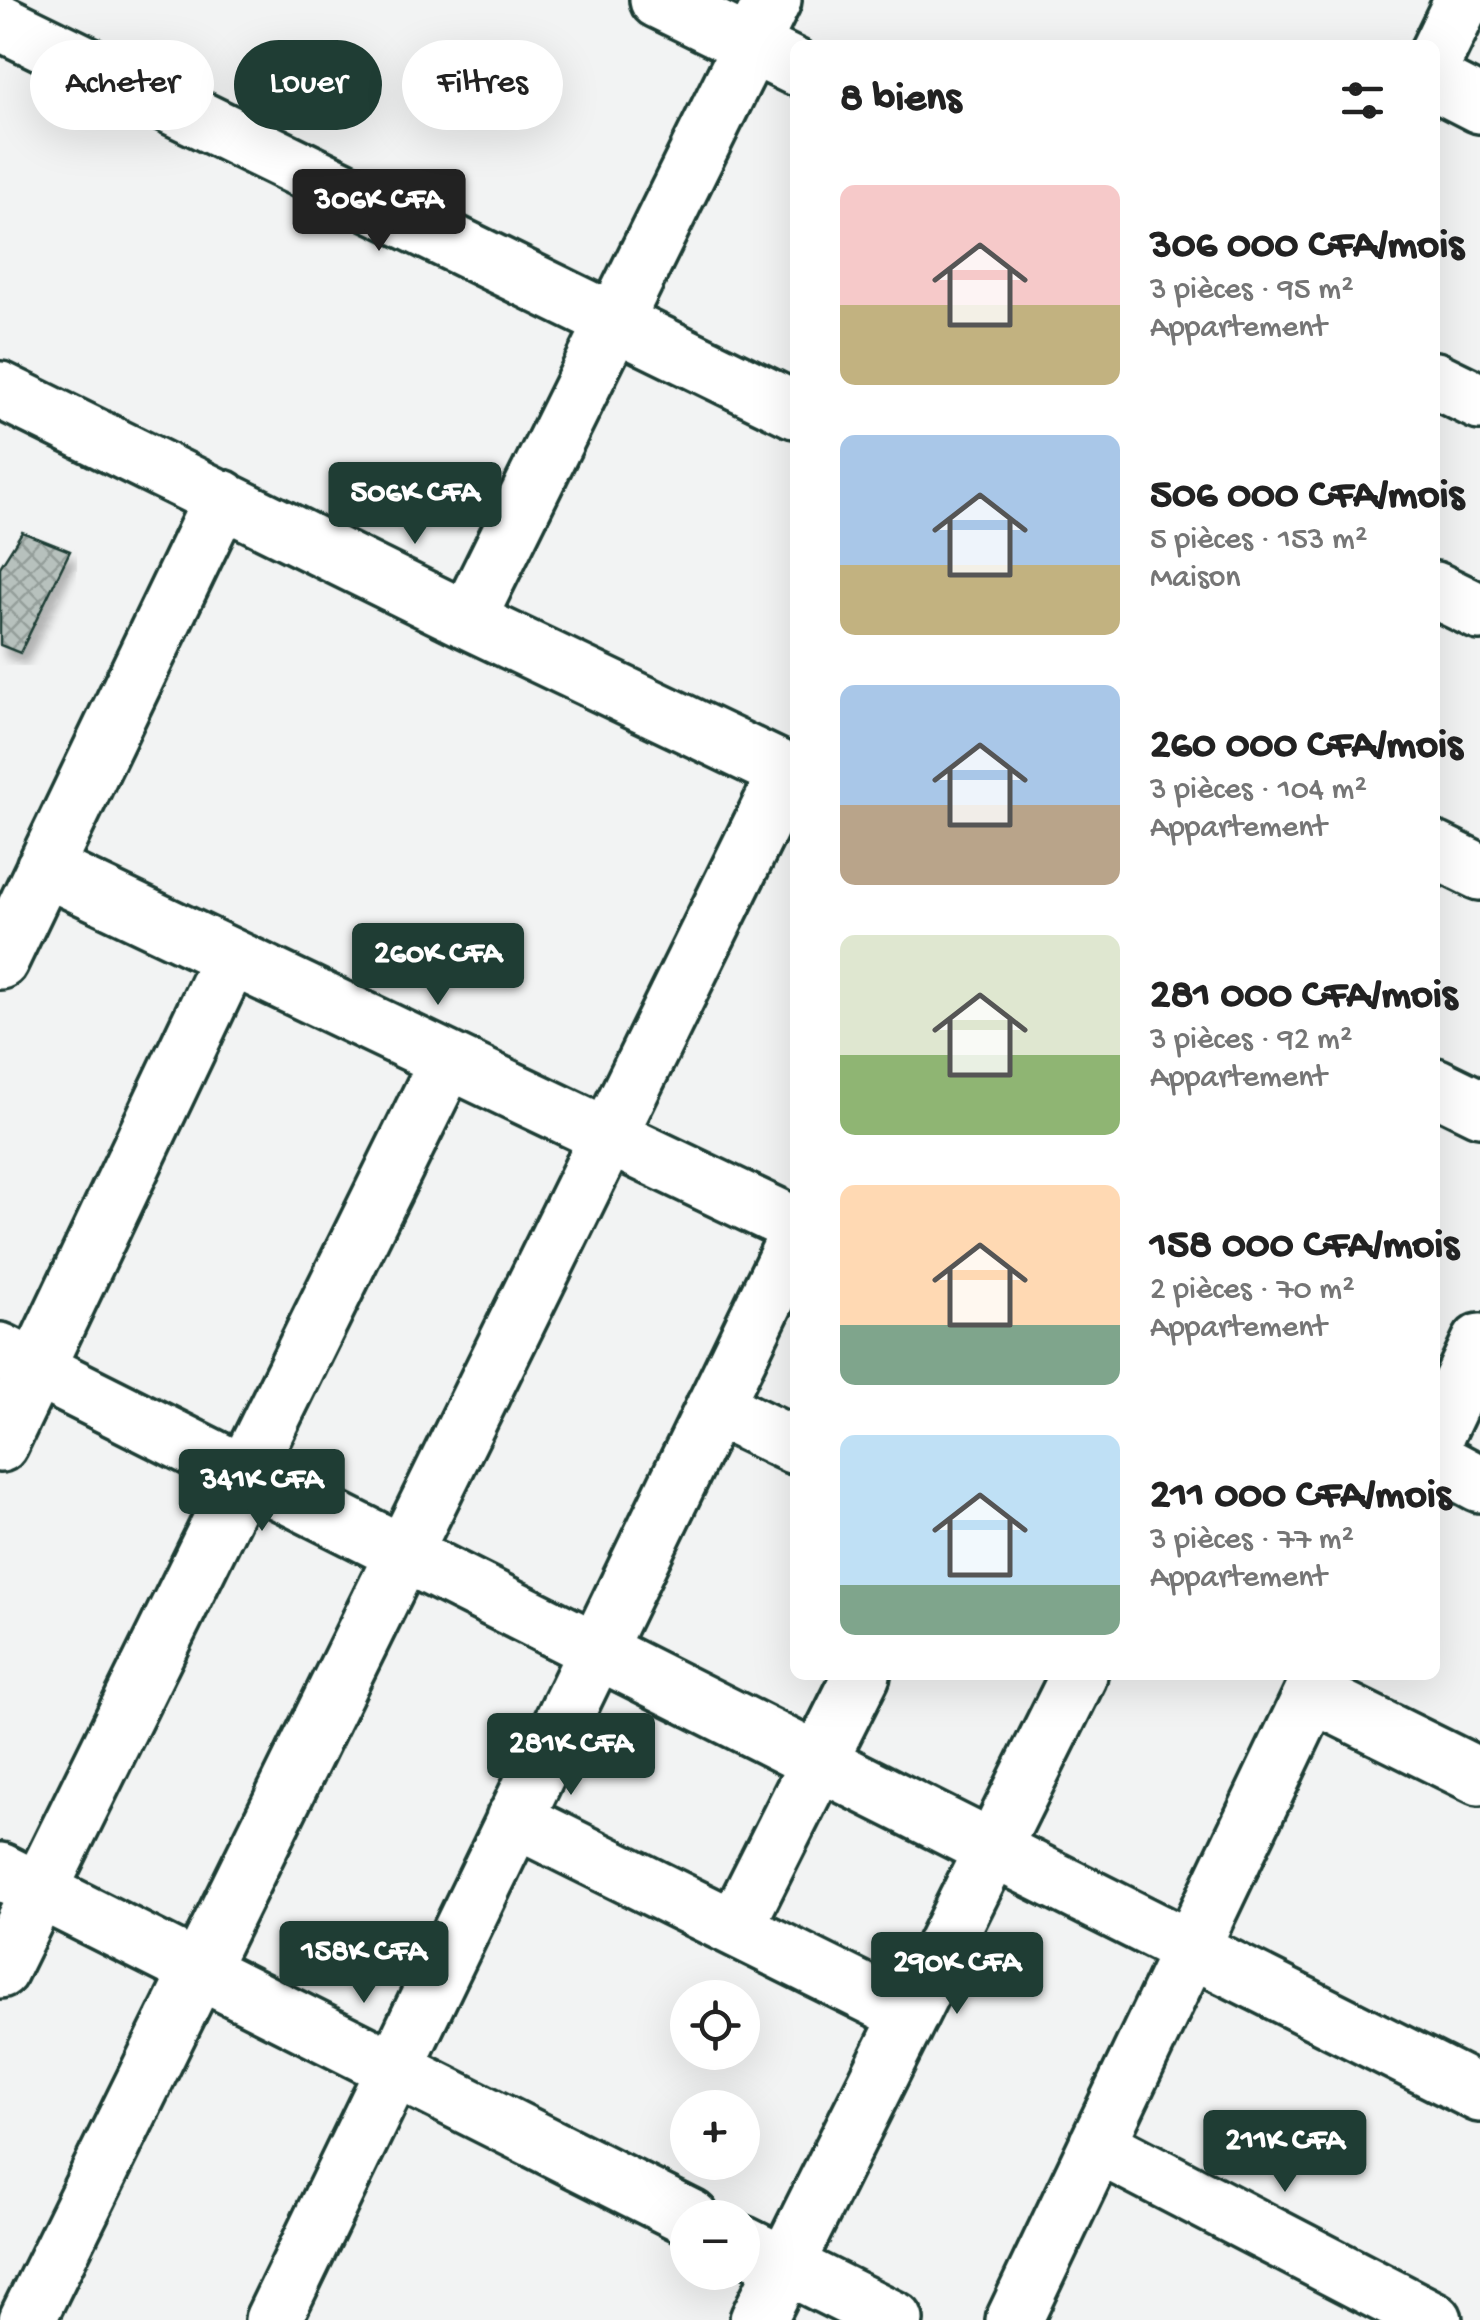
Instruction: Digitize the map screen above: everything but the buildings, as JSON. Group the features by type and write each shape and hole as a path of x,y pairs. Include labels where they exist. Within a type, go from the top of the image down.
{"street":[{"path":"466,620 614,322 773,38 658,0"},
{"path":"1440,48 1464,0"},
{"path":"0,22 790,408"},
{"path":"1440,85 1480,105"},
{"path":"1440,382 1480,402"},
{"path":"0,390 466,620 790,774"},
{"path":"0,962 222,498"},
{"path":"1440,592 1480,612"},
{"path":"27,2320 790,776"},
{"path":"1440,852 1480,872"},
{"path":"44,868 790,1224"},
{"path":"0,1444 18,1360 231,957"},
{"path":"0,1970 19,1881 244,1474 448,1060"},
{"path":"1440,1088 1480,1108"},
{"path":"273,2320 790,1250"},
{"path":"1440,1426 1480,1342"},
{"path":"18,1360 1480,2094"},
{"path":"714,1406 790,1444"},
{"path":"1440,1463 1480,1484"},
{"path":"736,1928 859,1680"},
{"path":"758,2320 764,2254 910,2014 1076,1680"},
{"path":"1014,2320 1317,1685 1480,1776"},
{"path":"514,1818 910,2014"},
{"path":"19,1881 670,2208"},
{"path":"1097,2145 1434,2320"},
{"path":"764,2254 895,2320"}]}
